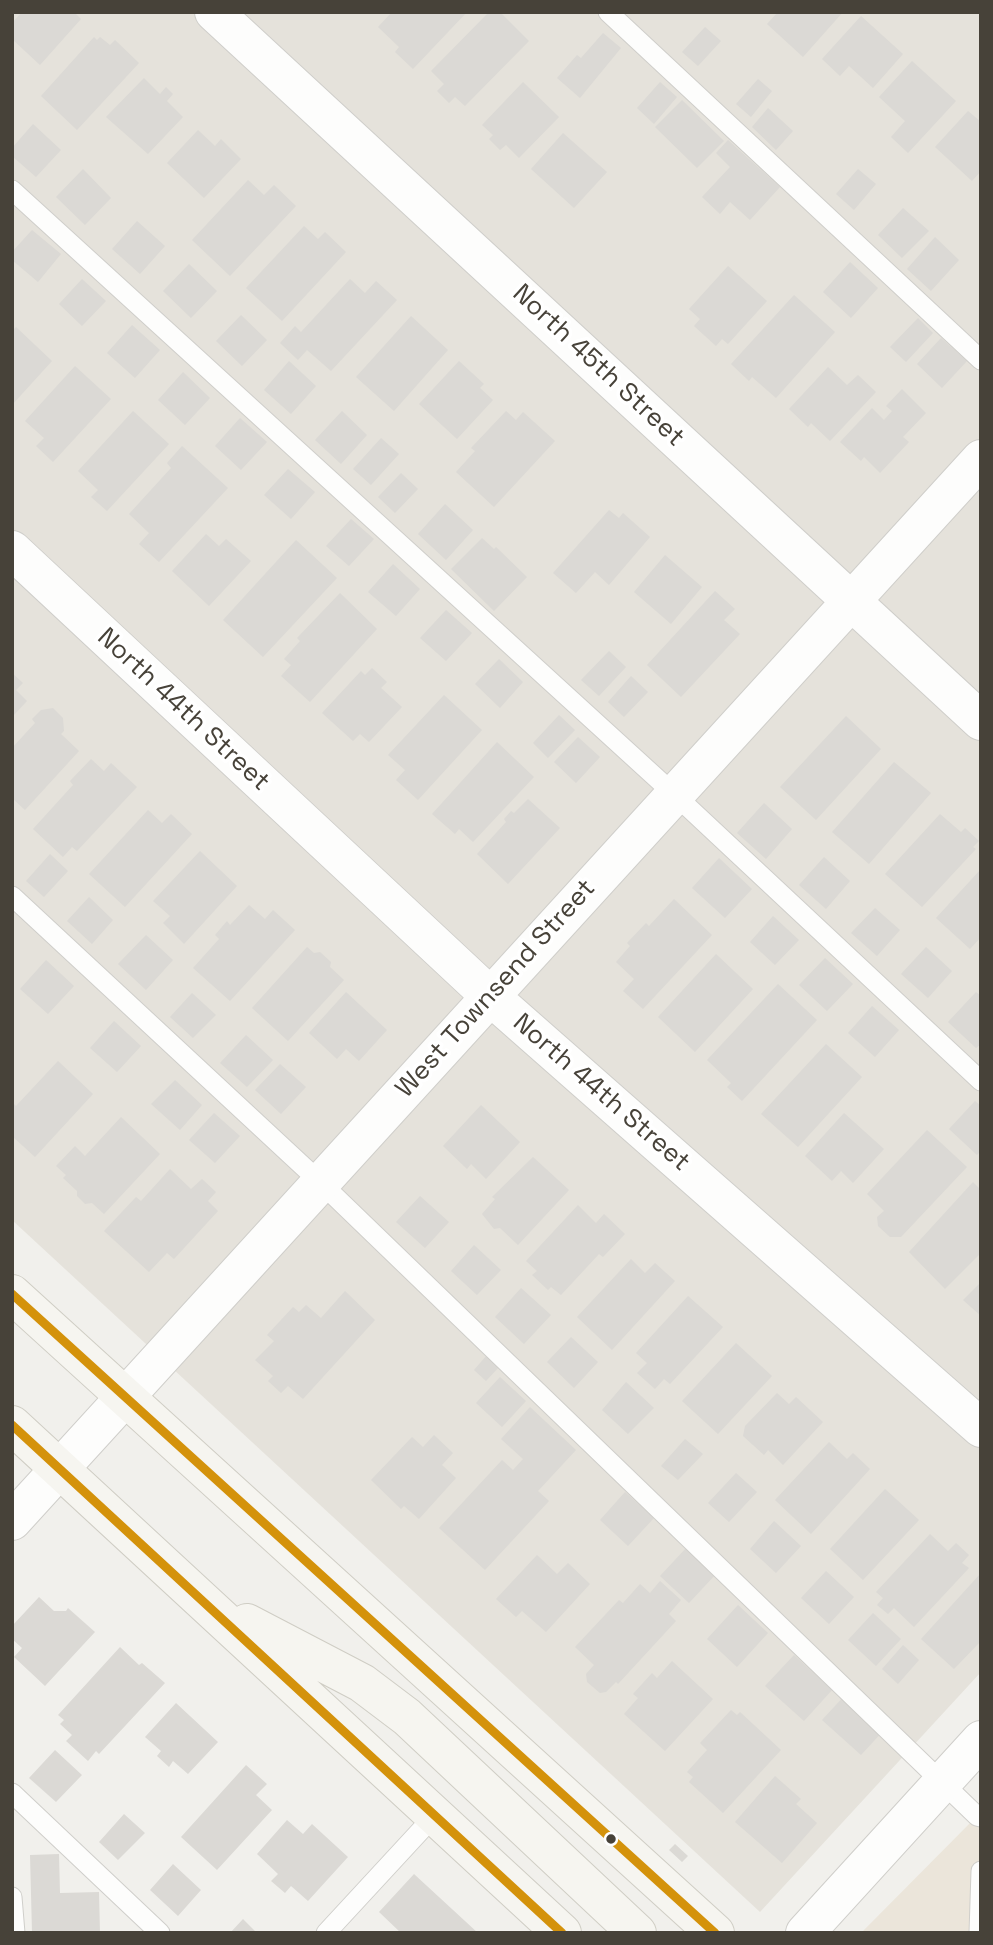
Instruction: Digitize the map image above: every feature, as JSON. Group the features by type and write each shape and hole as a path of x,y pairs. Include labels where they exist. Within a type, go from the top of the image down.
{"main road":[{"path":"12,1294 715,1933"},
{"path":"12,1425 562,1933"},
{"path":"199,1598 362,1684 407,1717 637,1933"}],"street":[{"name":"North 45th Street","path":"214,12 981,721"},
{"name":"West Townsend Street","path":"12,1521 124,1395 981,459"},
{"name":"North 44th Street","path":"12,550 490,996 981,1428"},
{"path":"805,1933 981,1741"}],"lane":[{"path":"608,12 981,360"},
{"path":"12,190 674,794 981,1081"},
{"path":"12,896 320,1182 943,1781 976,1816 981,1817"},
{"path":"12,1793 160,1933"},
{"path":"326,1933 435,1815"},
{"path":"979,1933 981,1871"},
{"path":"12,1897 15,1933"}],"shaded area":[{"path":"12,12 981,12 981,1672 760,1912 12,1220"},
{"path":"977,1816 981,1817 981,1933 861,1933"}],"building":[{"path":"22,12 74,12 81,19 40,65 12,39 12,23"},
{"path":"392,12 467,12 413,69 395,52 399,47 378,27"},
{"path":"489,12 500,12 529,41 465,106 455,97 449,103 437,91 444,84 431,71"},
{"path":"778,12 843,12 803,57 767,24"},
{"path":"861,16 903,54 873,88 849,66 840,76 822,59"},
{"path":"705,27 721,41 698,66 682,52"},
{"path":"603,33 621,48 580,98 557,78 577,55 581,58"},
{"path":"94,37 97,40 100,37 110,45 115,40 139,63 77,130 41,96"},
{"path":"912,61 956,101 908,153 891,137 905,121 879,97"},
{"path":"144,78 160,94 166,87 173,94 167,101 183,117 148,154 106,117"},
{"path":"758,79 772,91 751,117 736,104"},
{"path":"523,82 559,117 519,158 506,145 500,150 489,139 493,135 482,125"},
{"path":"660,82 677,97 654,124 637,108"},
{"path":"682,100 724,141 697,168 655,127"},
{"path":"768,108 793,131 776,150 752,127"},
{"path":"968,111 981,122 981,171 972,181 935,147"},
{"path":"33,124 61,150 36,177 12,156 12,148"},
{"path":"198,130 215,146 221,139 241,159 204,198 167,163"},
{"path":"563,133 607,172 574,208 531,169"},
{"path":"728,140 780,187 750,220 730,202 720,214 702,197 730,167 716,153"},
{"path":"83,169 111,198 85,225 56,197"},
{"path":"858,169 876,184 854,210 836,194"},
{"path":"248,180 264,195 274,185 296,206 230,276 192,240"},
{"path":"903,208 929,231 902,258 878,235"},
{"path":"137,221 165,246 140,274 112,249"},
{"path":"304,226 318,239 325,232 346,252 282,321 246,288"},
{"path":"32,230 61,254 38,282 12,260 12,252"},
{"path":"935,237 959,260 931,291 907,269"},
{"path":"850,262 878,288 851,318 823,292"},
{"path":"189,264 217,291 191,318 163,291"},
{"path":"728,266 767,301 728,344 722,339 716,346 694,326 700,319 689,309"},
{"path":"82,279 106,301 82,326 59,304"},
{"path":"350,279 365,293 376,281 397,300 331,371 307,350 298,360 280,343 295,326 301,332"},
{"path":"794,295 835,332 776,398 752,377 749,381 731,364"},
{"path":"241,315 267,340 242,366 216,341"},
{"path":"411,316 448,350 394,411 356,377"},
{"path":"918,318 933,333 906,362 890,347"},
{"path":"132,325 160,350 135,378 107,353"},
{"path":"16,327 52,361 12,405 12,331"},
{"path":"941,338 967,361 942,388 917,364"},
{"path":"289,361 316,386 291,414 264,390"},
{"path":"459,361 484,384 480,388 493,400 457,439 419,404"},
{"path":"75,366 111,399 53,462 36,446 44,438 25,421"},
{"path":"828,367 847,385 858,375 876,392 830,441 811,423 808,427 789,409"},
{"path":"183,372 210,398 185,425 158,400"},
{"path":"902,389 926,413 903,437 909,442 880,473 864,457 861,461 840,442 872,408 884,420 892,411 886,406"},
{"path":"133,411 169,444 107,511 91,497 98,490 78,471"},
{"path":"342,411 367,435 341,464 315,440"},
{"path":"506,411 516,420 523,412 555,441 494,507 456,472 475,451 471,448"},
{"path":"240,418 267,442 241,470 215,446"},
{"path":"381,438 399,454 371,485 353,469"},
{"path":"182,446 228,488 159,562 139,544 149,533 129,514 171,468 167,463"},
{"path":"288,469 315,492 291,519 264,495"},
{"path":"401,473 418,489 395,513 378,497"},
{"path":"445,504 473,530 446,560 418,534"},
{"path":"609,510 619,518 623,513 650,537 609,585 595,572 576,593 553,573"},
{"path":"351,519 374,539 349,566 326,546"},
{"path":"206,534 219,546 226,539 251,561 209,606 172,571"},
{"path":"482,538 494,549 496,547 527,577 494,611 451,569"},
{"path":"296,540 337,578 263,657 223,620"},
{"path":"665,555 702,587 671,624 634,592"},
{"path":"393,564 420,589 396,616 368,592"},
{"path":"715,591 735,609 724,620 740,634 681,697 647,665"},
{"path":"340,593 377,629 310,702 281,676 291,665 284,659 300,641 297,638"},
{"path":"446,610 472,633 446,661 420,638"},
{"path":"609,651 626,667 599,696 581,680"},
{"path":"499,659 523,682 500,708 475,684"},
{"path":"372,668 387,682 381,688 402,707 369,742 360,734 353,741 322,713 361,671 365,675"},
{"path":"12,673 23,683 16,690 27,701 12,717"},
{"path":"631,676 648,692 624,717 608,702"},
{"path":"444,695 482,730 418,800 396,780 405,770 388,755"},
{"path":"53,708 63,718 64,731 61,734 79,751 25,810 12,798 12,748 35,723 32,719 41,710"},
{"path":"559,715 575,730 548,758 533,743"},
{"path":"846,716 881,749 816,820 780,787"},
{"path":"578,737 600,757 576,783 554,762"},
{"path":"497,742 534,777 473,842 459,829 455,834 432,814"},
{"path":"91,759 104,771 111,763 137,787 77,851 72,847 63,857 33,829 73,785 70,781"},
{"path":"894,762 931,793 869,864 832,832"},
{"path":"528,799 560,828 508,884 477,854 506,822 504,819 511,811 514,813"},
{"path":"764,803 792,829 766,859 737,833"},
{"path":"148,810 162,823 171,814 192,834 125,907 89,874"},
{"path":"940,814 961,832 965,828 979,841 973,847 976,849 922,907 885,874"},
{"path":"200,851 237,886 184,944 163,923 170,916 153,901"},
{"path":"50,854 68,871 44,897 26,881"},
{"path":"824,857 850,881 826,909 799,885"},
{"path":"719,858 752,889 725,918 692,888"},
{"path":"981,869 981,937 970,949 936,918"},
{"path":"89,897 113,920 92,944 67,921"},
{"path":"674,899 712,935 643,1009 623,991 634,979 616,962 630,946 627,943 646,923 649,926"},
{"path":"249,905 265,919 273,910 295,930 230,1001 193,968 219,939 215,935 227,921 230,925"},
{"path":"875,908 900,930 877,956 851,933"},
{"path":"773,916 799,940 775,965 750,942"},
{"path":"146,935 173,960 146,990 118,964"},
{"path":"307,947 314,953 320,952 331,962 330,967 344,980 288,1041 252,1008"},
{"path":"926,947 952,971 928,998 901,974"},
{"path":"716,954 753,989 695,1052 658,1017"},
{"path":"825,958 853,984 827,1011 799,985"},
{"path":"46,960 74,986 48,1014 20,989"},
{"path":"778,984 817,1020 742,1101 727,1087 731,1083 707,1060"},
{"path":"346,992 387,1030 359,1061 346,1049 337,1059 309,1033"},
{"path":"976,992 981,996 981,1044 976,1048 948,1022"},
{"path":"192,993 216,1015 193,1038 170,1017"},
{"path":"872,1006 899,1030 875,1057 848,1033"},
{"path":"114,1021 141,1046 117,1072 90,1048"},
{"path":"246,1035 273,1060 247,1087 220,1063"},
{"path":"826,1044 862,1077 798,1147 761,1114"},
{"path":"58,1061 93,1094 35,1157 12,1136 12,1102 16,1106"},
{"path":"280,1064 306,1087 281,1114 255,1090"},
{"path":"175,1080 202,1105 180,1130 151,1104"},
{"path":"975,1101 981,1106 981,1151 977,1155 949,1129"},
{"path":"481,1105 520,1142 486,1179 471,1164 467,1169 443,1146"},
{"path":"214,1113 240,1136 215,1163 189,1140"},
{"path":"844,1113 884,1149 853,1183 841,1171 832,1181 805,1156"},
{"path":"121,1117 160,1154 104,1214 92,1203 85,1204 77,1196 77,1191 63,1178 66,1175 56,1166 75,1146 85,1156"},
{"path":"927,1130 967,1167 901,1237 890,1237 878,1226 877,1217 884,1211 867,1194"},
{"path":"533,1157 569,1190 518,1245 500,1228 494,1229 482,1214 495,1199 492,1197"},
{"path":"170,1169 191,1189 202,1179 216,1192 208,1201 218,1211 174,1259 167,1253 149,1272 104,1231 136,1197 141,1201"},
{"path":"973,1182 981,1190 981,1253 945,1289 909,1252"},
{"path":"420,1196 449,1222 425,1248 396,1222"},
{"path":"578,1205 596,1223 604,1214 625,1234 603,1257 599,1254 561,1295 551,1287 548,1290 532,1275 537,1271 526,1261"},
{"path":"474,1245 501,1270 477,1295 451,1271"},
{"path":"631,1259 645,1273 655,1263 675,1281 612,1350 577,1317"},
{"path":"981,1282 981,1316 963,1300"},
{"path":"521,1288 551,1315 524,1344 495,1317"},
{"path":"345,1291 375,1320 303,1399 288,1386 281,1393 268,1381 273,1376 255,1360 274,1341 267,1335 293,1307 299,1312 306,1305 321,1318"},
{"path":"688,1296 723,1327 670,1384 664,1379 655,1389 637,1373 647,1363 636,1353"},
{"path":"571,1337 598,1362 574,1388 547,1362"},
{"path":"736,1343 772,1376 718,1434 682,1401"},
{"path":"487,1355 499,1367 486,1381 474,1370"},
{"path":"500,1377 526,1401 502,1427 476,1403"},
{"path":"626,1382 654,1408 628,1434 602,1410"},
{"path":"777,1393 789,1404 796,1397 823,1422 783,1465 768,1450 764,1455 743,1436 745,1426"},
{"path":"530,1407 576,1450 538,1491 549,1501 485,1570 439,1528 502,1460 513,1470 523,1459 501,1439"},
{"path":"434,1435 453,1453 442,1465 456,1478 419,1519 404,1506 401,1509 371,1480 412,1437 423,1447"},
{"path":"685,1439 703,1454 678,1480 661,1466"},
{"path":"829,1442 847,1459 853,1453 870,1469 811,1534 775,1500"},
{"path":"736,1473 757,1492 729,1522 708,1503"},
{"path":"885,1489 919,1520 863,1580 830,1549"},
{"path":"625,1492 654,1518 628,1546 600,1520"},
{"path":"774,1521 801,1546 776,1573 750,1549"},
{"path":"930,1534 948,1551 956,1543 969,1555 962,1563 969,1568 914,1627 894,1608 888,1614 877,1605 883,1598 876,1592"},
{"path":"687,1547 716,1574 689,1603 660,1576"},
{"path":"537,1555 557,1574 568,1563 590,1584 546,1632 522,1611 516,1617 496,1599"},
{"path":"826,1571 854,1597 829,1624 801,1598"},
{"path":"981,1573 981,1641 954,1669 921,1639"},
{"path":"660,1581 681,1600 669,1614 676,1621 618,1684 616,1682 606,1692 600,1693 587,1682 586,1674 594,1665 575,1647 619,1600 623,1603 640,1584 650,1593"},
{"path":"39,1597 54,1611 66,1611 68,1608 95,1632 45,1686 14,1657 22,1648 12,1639 12,1626"},
{"path":"738,1605 768,1633 737,1667 707,1639"},
{"path":"873,1613 901,1639 876,1666 848,1640"},
{"path":"903,1645 919,1660 898,1684 882,1669"},
{"path":"120,1647 139,1665 142,1663 165,1683 99,1754 96,1751 88,1761 66,1741 72,1735 60,1724 64,1720 58,1715"},
{"path":"794,1655 832,1690 804,1721 765,1686"},
{"path":"672,1661 713,1699 665,1751 624,1714 638,1698 633,1694 652,1673 657,1678"},
{"path":"847,1693 885,1729 861,1755 822,1720"},
{"path":"176,1703 218,1742 188,1774 173,1761 169,1767 157,1756 161,1751 145,1737"},
{"path":"731,1710 737,1715 740,1712 781,1750 723,1813 689,1782 693,1777 687,1772 707,1750 700,1743"},
{"path":"55,1750 82,1775 56,1802 29,1778"},
{"path":"246,1765 267,1784 256,1795 272,1810 217,1870 181,1837"},
{"path":"775,1776 801,1799 796,1804 817,1823 782,1863 735,1822"},
{"path":"124,1814 145,1833 118,1860 99,1842"},
{"path":"287,1820 303,1834 312,1824 348,1857 308,1901 291,1886 285,1893 271,1881 278,1874 257,1854"},
{"path":"675,1844 688,1856 682,1862 669,1850"},
{"path":"59,1854 60,1893 99,1892 100,1933 32,1933 30,1855"},
{"path":"173,1864 201,1890 178,1916 150,1890"},
{"path":"414,1874 478,1933 401,1933 379,1912"},
{"path":"243,1919 257,1933 230,1933"}],"transit line":[{"path":"12,1294 715,1933"},
{"path":"12,1425 562,1933"}]}
